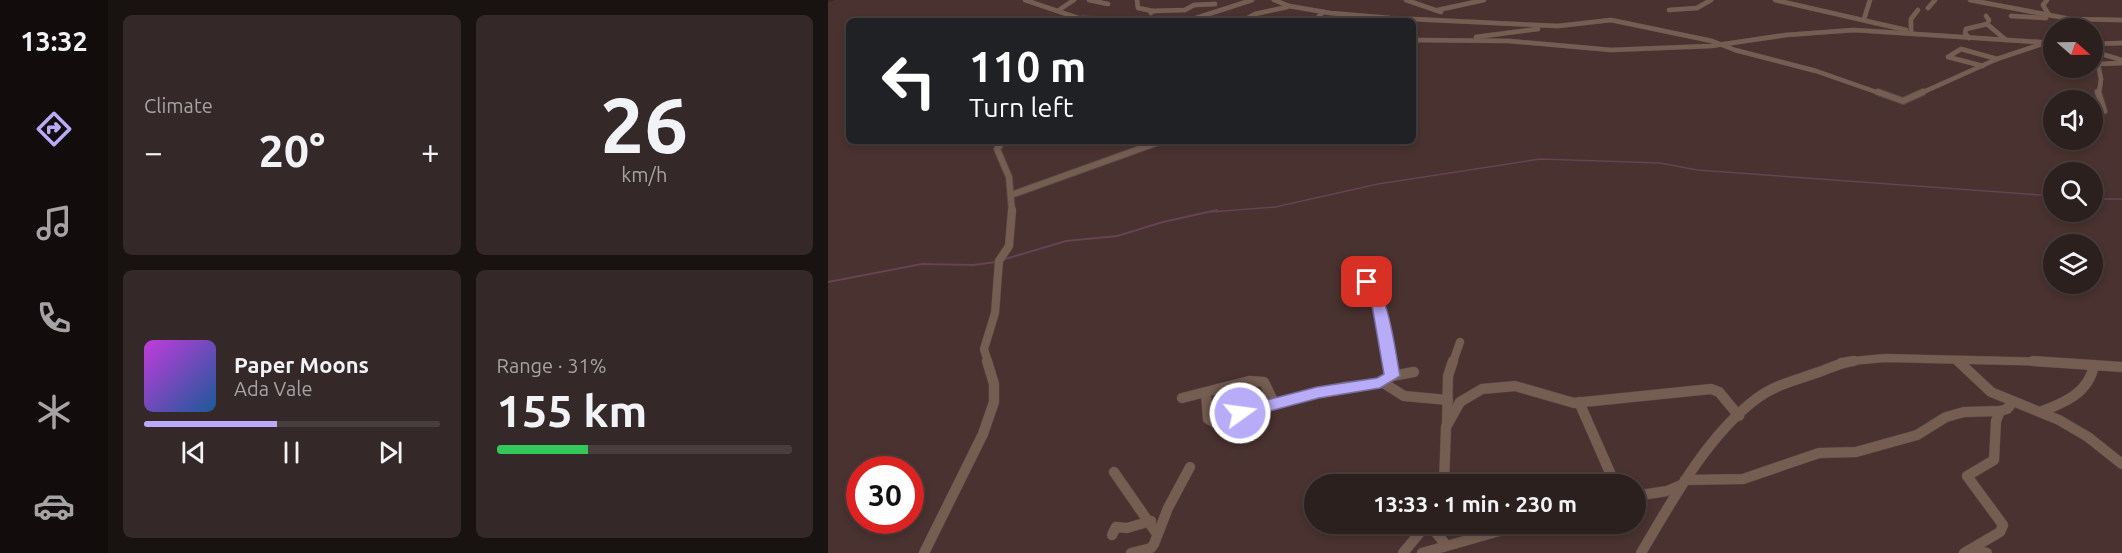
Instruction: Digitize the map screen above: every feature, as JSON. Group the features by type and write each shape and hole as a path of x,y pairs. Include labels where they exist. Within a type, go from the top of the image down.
{"street":[{"path":"1025,0 1078,18"},
{"path":"1059,10 1074,0"},
{"path":"1089,0 1107,9 1147,18"},
{"path":"1137,0 1137,8 1154,11 1185,10 1194,5 1215,4"},
{"path":"1196,18 1252,0"},
{"path":"1274,0 1289,6 1323,12 1390,18"},
{"path":"1406,0 1438,10 1447,19"},
{"path":"1438,10 1484,0"},
{"path":"1669,10 1697,8 1711,0"},
{"path":"1775,0 1912,33"},
{"path":"1864,20 1870,0"},
{"path":"1928,8 1935,0"},
{"path":"1970,0 2066,18"},
{"path":"2047,0 2043,5 2049,15"},
{"path":"1248,18 1255,14 1289,6"},
{"path":"1101,18 1107,9"},
{"path":"1912,33 1911,19 1918,10"},
{"path":"1149,18 1145,16 1154,11"},
{"path":"1317,18 1323,12"},
{"path":"1986,16 1989,20 1987,24"},
{"path":"2011,16 2066,18"},
{"path":"1416,18 1563,26"},
{"path":"2103,19 2122,20"},
{"path":"1467,40 1495,33 1611,20 1719,44 1816,70 1903,101 1997,59 2043,44"},
{"path":"1969,38 1965,33 1966,29 1987,24"},
{"path":"1987,24 2006,40"},
{"path":"1416,40 1467,40 1604,50 1719,44 1843,30 2043,43"},
{"path":"2103,44 2122,43"},
{"path":"1983,66 1948,57 1961,49 1997,59"},
{"path":"2103,55 2122,61"},
{"path":"2104,111 2098,90 2101,79 2098,64 2122,61"},
{"path":"924,553 991,413 994,384 984,349 987,332 996,314 999,261 1011,239 1013,221 1010,177 997,149 1001,144"},
{"path":"1011,195 1153,144"},
{"path":"1367,282 1379,305 1392,376"},
{"path":"1444,474 1446,461 1443,443 1447,426 1448,376 1460,342"},
{"path":"1641,553 1683,483 1722,433 1756,399 1778,386 1840,363 1889,358 2038,361 2122,367"},
{"path":"1958,361 1991,392 2012,403 2040,412 2088,437 2122,464"},
{"path":"2040,412 2059,406 2084,390 2094,375 2094,365"},
{"path":"1206,394 1206,413 1208,419 1214,422 1277,403 1344,387 1382,382 1392,376 1414,372"},
{"path":"1182,398 1206,394 1249,381 1264,382 1274,403 1277,403"},
{"path":"1382,382 1397,395 1418,399 1448,400"},
{"path":"1447,426 1460,402 1472,393 1488,388 1521,387 1561,402 1711,389 1719,392 1739,416"},
{"path":"1579,402 1611,474"},
{"path":"1646,494 1668,491 1683,483 1743,478 1820,453 1856,452 1917,435 1946,417 1964,412 2007,410 2012,403"},
{"path":"1968,551 2000,532 2003,525 1968,482 1967,476 1994,460 1996,420 2000,411"},
{"path":"1131,553 1151,548 1190,466"},
{"path":"1114,472 1157,534"},
{"path":"1112,535 1116,527 1127,528 1150,521"},
{"path":"1403,553 1419,534"},
{"path":"1437,534 1446,545"},
{"path":"1422,553 1487,534"},
{"path":"1968,551 1987,553"}],"shaded area":[{"path":"835,0 2122,0 2122,553 828,553 828,3"}],"waterway":[{"path":"1210,212 1275,207 1378,184 1540,159 1660,163 1697,170 2043,195"},
{"path":"2103,199 2122,199"},
{"path":"1002,260 1066,241 1117,236 1163,222 1217,210"},
{"path":"828,282 922,264 973,265 996,262"}],"route":[{"path":"1240,413 1344,387 1362,387 1392,376 1379,305 1375,293 1367,282"}]}
